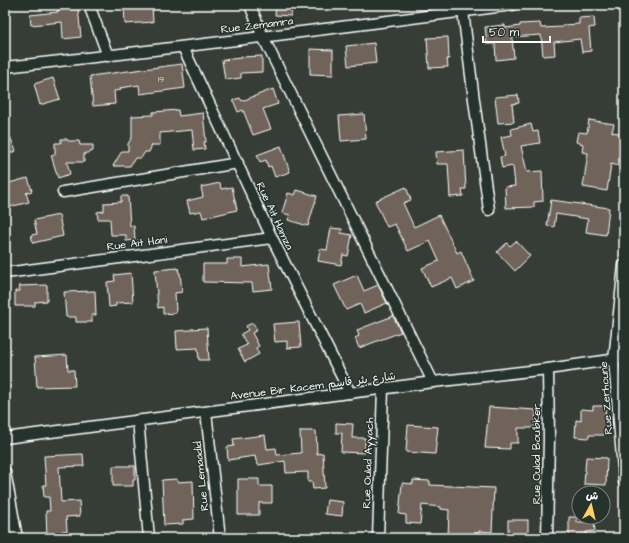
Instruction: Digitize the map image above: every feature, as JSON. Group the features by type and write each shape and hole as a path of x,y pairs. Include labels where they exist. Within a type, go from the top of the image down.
{"street":[{"path":"89,5 108,56"},
{"path":"250,5 262,37 432,382"},
{"name":"Rue Zemamra","path":"5,67 183,47 512,5"},
{"path":"463,11 489,210"},
{"name":"Rue Ait Hamza","path":"183,47 272,238 350,392"},
{"path":"63,192 238,163"},
{"name":"Rue Ait Hani","path":"5,273 272,238"},
{"name":"Rue Zerhoune","path":"624,265 619,359 624,482"},
{"name":"Avenue Bir Kacem شارع بئر قاسم","path":"5,438 350,392 548,370 619,359"},
{"name":"Rue Oulad Bou'bker","path":"547,538 549,439 548,370"},
{"name":"Rue Oulad Ayyach","path":"378,538 383,389"},
{"name":"Rue Lemaadid","path":"206,412 220,538"},
{"path":"138,420 150,538"},
{"path":"5,472 17,538"}],"building":[{"path":"152,5 153,22 125,24 124,6"},
{"path":"276,5 292,5 291,16 275,15"},
{"path":"78,8 81,37 63,39 62,22 31,25 30,15"},
{"path":"594,17 595,27 589,28 591,51 582,52 580,39 554,42 555,55 543,56 541,35 512,37 514,58 496,60 495,44 487,44 485,27 505,25 505,28 520,26 520,24 540,23 541,28 563,27 563,25 579,24 579,18"},
{"path":"448,37 448,67 429,68 427,38"},
{"path":"374,43 376,63 348,66 346,46"},
{"path":"310,49 333,50 333,75 310,74"},
{"path":"262,56 262,72 241,73 241,78 225,80 222,60"},
{"path":"182,64 185,88 140,94 139,85 120,88 121,90 114,91 115,104 93,106 90,76"},
{"path":"53,78 60,99 40,105 34,84"},
{"path":"273,89 278,104 263,109 271,129 253,135 243,110 238,112 233,100 240,98 242,101"},
{"path":"518,95 519,103 512,104 514,122 498,123 495,97"},
{"path":"178,110 179,116 203,113 206,142 204,142 205,149 194,150 192,130 160,133 160,145 152,145 149,152 145,152 141,158 135,158 130,166 113,166 122,151 128,151 128,144 132,137 132,116 153,115 153,112"},
{"path":"364,114 366,139 341,141 339,116"},
{"path":"589,120 614,124 612,132 624,134 619,166 611,164 607,191 583,187 588,153 582,152 583,144 576,142 578,132 587,133"},
{"path":"531,124 533,132 538,131 540,143 521,146 527,172 542,171 543,201 534,202 534,207 506,208 505,187 515,186 513,166 502,168 500,157 505,156 501,137 512,135 511,129"},
{"path":"5,125 16,151 5,155"},
{"path":"61,139 67,139 68,141 79,141 80,145 93,145 93,151 84,154 84,162 67,162 70,174 58,178 51,155 55,154 55,143 61,143"},
{"path":"281,146 290,172 275,177 271,166 268,167 266,160 260,162 257,155"},
{"path":"464,150 466,189 462,189 463,196 450,197 448,164 437,164 436,152"},
{"path":"28,178 32,191 26,193 29,202 10,207 5,184"},
{"path":"220,183 221,189 232,187 237,210 203,218 201,211 190,213 187,201 203,197 201,187"},
{"path":"406,187 411,200 403,203 414,227 439,215 457,253 461,251 474,281 457,289 452,278 431,287 422,268 439,261 430,241 408,251 395,224 387,227 375,201"},
{"path":"297,190 317,196 308,226 288,220 290,215 282,213 288,193 295,195"},
{"path":"121,196 128,196 130,226 134,226 135,240 126,241 126,235 111,235 110,219 98,219 97,212 104,211 104,203 121,202"},
{"path":"551,200 609,208 606,235 586,232 588,219 556,214 554,227 547,226"},
{"path":"59,215 63,236 33,243 31,235 37,234 34,220"},
{"path":"331,228 342,229 341,233 352,235 348,256 343,255 341,265 318,261 320,249 327,250"},
{"path":"516,241 530,256 515,271 497,252 507,243 510,246"},
{"path":"227,259 242,259 242,267 269,264 272,289 253,291 252,283 203,282 203,264 227,264"},
{"path":"178,268 182,292 175,293 176,313 163,314 163,307 158,308 155,270"},
{"path":"131,273 133,302 116,303 116,306 109,307 107,282 115,281 114,275"},
{"path":"357,275 364,291 378,285 387,303 364,313 360,304 346,310 334,285"},
{"path":"47,285 47,301 35,302 35,306 15,306 15,291 20,291 19,286"},
{"path":"95,291 96,315 92,315 92,322 76,322 76,317 66,317 64,292"},
{"path":"393,316 401,332 359,348 355,338 359,336 357,330"},
{"path":"299,322 301,347 287,348 287,341 275,342 273,324"},
{"path":"253,323 257,330 252,333 259,346 256,348 259,354 245,362 238,349 247,345 241,334 248,330 246,326"},
{"path":"207,328 209,360 199,360 198,348 177,349 176,331"},
{"path":"67,355 68,370 74,370 75,386 37,387 35,357"},
{"path":"593,406 606,406 605,417 612,417 613,429 604,428 604,435 589,435 589,438 575,437 576,420 581,421 581,409 593,410"},
{"path":"489,407 536,410 535,428 518,428 518,443 510,443 510,449 485,448"},
{"path":"336,423 353,424 352,438 365,438 365,453 341,452 342,433 336,433"},
{"path":"408,425 438,427 435,454 406,452"},
{"path":"300,431 316,431 317,454 323,453 325,488 313,489 312,482 308,482 308,472 286,473 285,461 258,465 255,456 228,460 227,447 234,446 233,439 265,435 267,449 276,448 277,455 301,453"},
{"path":"83,454 84,466 59,467 61,502 79,501 80,516 66,517 67,531 62,531 62,538 47,538 46,511 50,511 49,497 44,497 43,485 46,485 44,456"},
{"path":"586,457 607,458 606,485 584,484"},
{"path":"113,466 135,466 135,480 133,480 133,486 113,486"},
{"path":"177,479 177,482 193,481 194,519 183,520 183,524 164,525 162,480"},
{"path":"238,479 259,479 259,486 272,486 272,503 259,503 259,515 238,515"},
{"path":"413,480 430,481 430,485 494,488 492,532 479,531 479,538 448,538 449,510 441,509 441,507 422,505 420,524 406,523 406,515 399,514 402,483 413,484"},
{"path":"327,500 343,502 342,516 325,514"},
{"path":"569,517 571,517 571,525 594,525 595,531 586,532 586,538 569,538"},
{"path":"508,520 528,520 528,538 508,538"}]}
